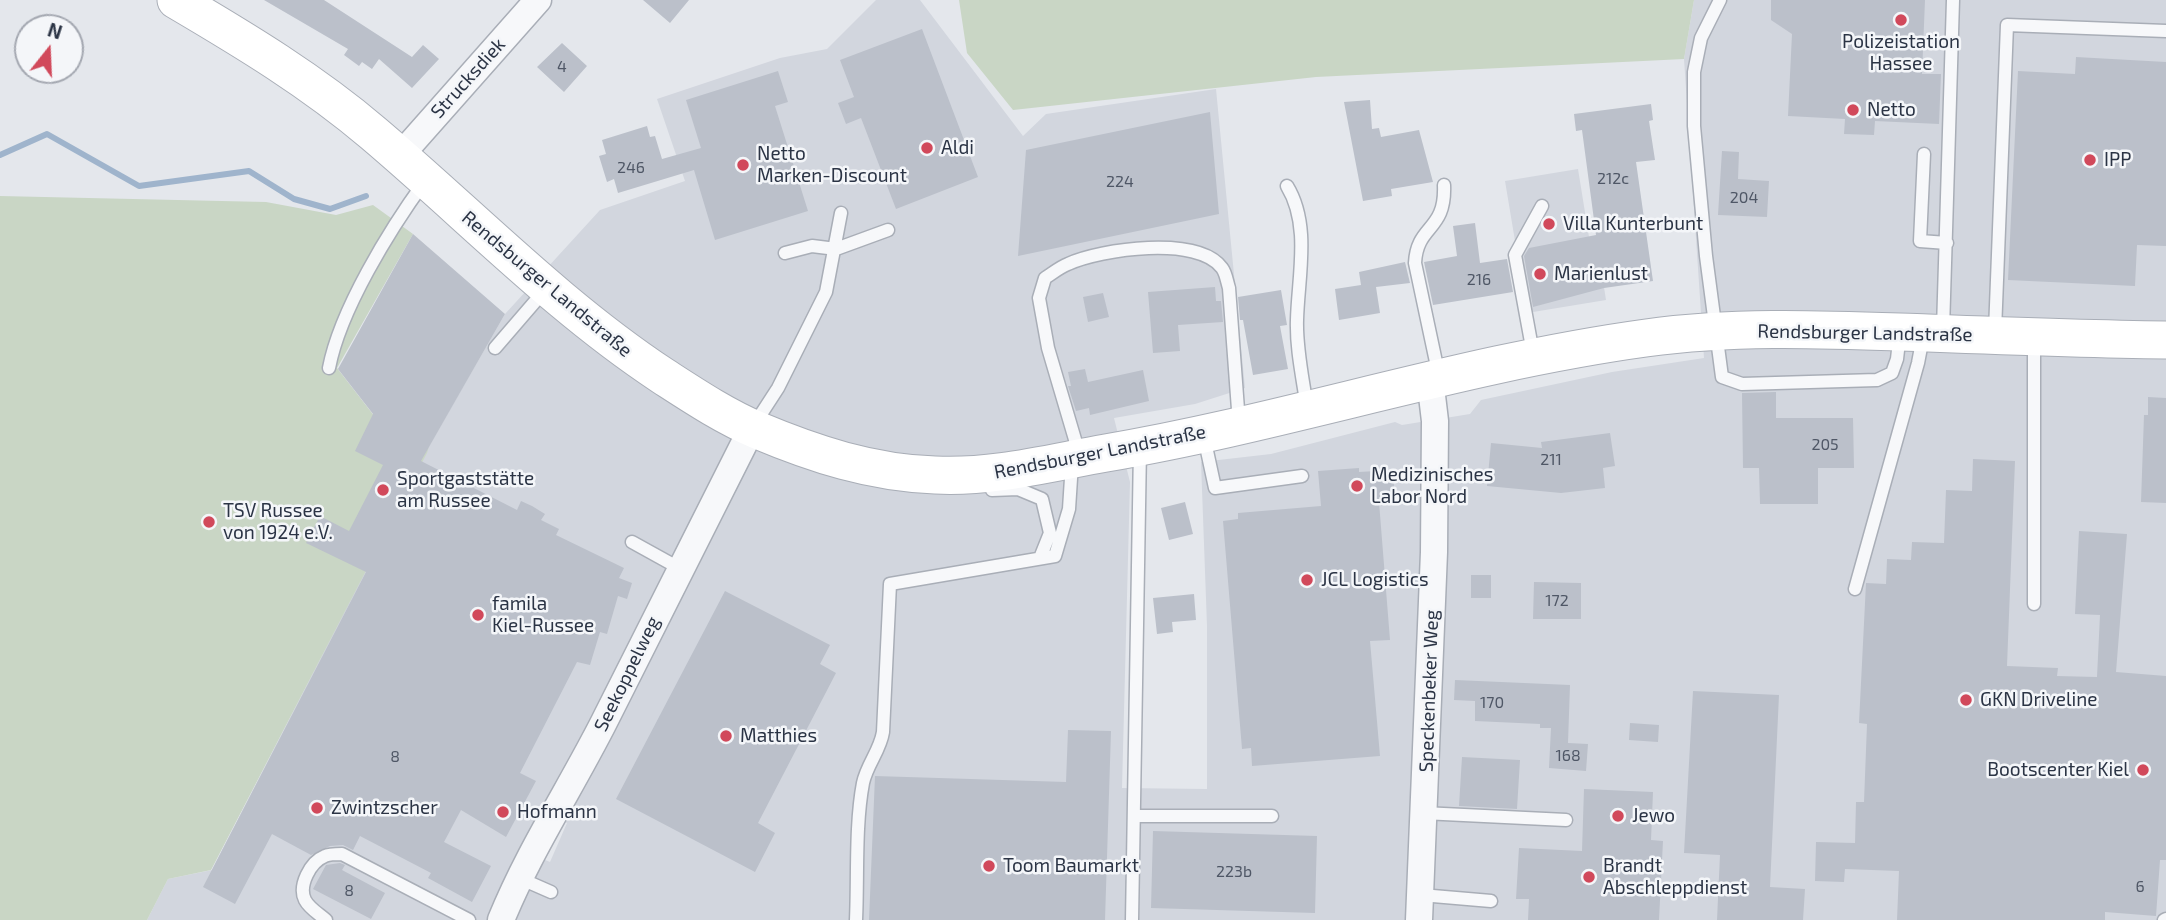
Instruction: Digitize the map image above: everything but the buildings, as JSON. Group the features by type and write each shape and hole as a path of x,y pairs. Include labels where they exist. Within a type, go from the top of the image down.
{"street":[{"name":"Rendsburger Landstraße","path":"176,0 258,48 321,92 546,288 625,350 710,407 752,428 816,453 896,472 969,476 1140,447 1434,378 1533,357 1645,338 1799,328 2166,340"},
{"name":"Strucksdiek","path":"412,169 538,0"},
{"name":"Speckenbeker Weg","path":"1420,908 1434,552 1434,378"},
{"name":"Seekoppelweg","path":"501,920 519,877 603,724 679,568 752,428"}],"lane":[{"path":"1720,0 1701,38 1694,86 1694,126 1721,377 1742,384 1877,380 1892,373 1898,359 1922,332"},
{"path":"1855,589 1918,363 1922,332 1947,243 1953,0"},
{"path":"1995,335 2007,25 2166,32"},
{"path":"1924,154 1920,242 1947,243"},
{"path":"329,368 339,333 396,225 412,169"},
{"path":"1287,186 1295,199 1300,232 1301,267 1297,319 1307,408"},
{"path":"1434,378 1415,256 1423,235 1435,225 1445,206 1444,186"},
{"path":"1533,357 1515,255 1542,206"},
{"path":"752,428 778,388 826,292 841,214"},
{"path":"785,253 813,246 836,249 888,230"},
{"path":"856,920 862,787 881,746 883,732 890,584 1055,556 1069,509 1076,458 1048,348 1039,298 1045,278 1068,263 1102,255 1169,246 1208,256 1223,269 1229,288 1239,424"},
{"path":"495,348 546,288"},
{"path":"2034,337 2034,604"},
{"path":"1203,433 1215,488 1303,475"},
{"path":"1132,920 1140,447"},
{"path":"896,472 953,489"},
{"path":"977,491 1018,489 1042,499 1050,533 1040,558"},
{"path":"632,542 679,568"},
{"path":"1423,813 1566,820"},
{"path":"1133,816 1272,816"},
{"path":"326,920 306,903 303,892 305,879 314,864 325,855 342,854 469,920"},
{"path":"519,877 551,892"},
{"path":"1420,908 1491,901"}],"shaded area":[{"path":"876,0 920,0 1023,136 1046,114 1216,89 1245,388 1195,404 1114,418 1130,482 1122,788 1207,789 1207,626 1201,462 1271,454 1395,422 1402,425 1470,414 1481,400 1612,372 1704,358 1684,59 1694,0 2166,0 2166,920 147,920 168,879 212,870 429,446 505,314 600,210 685,181 657,99 780,58 827,49","holes":["541,809 567,823 550,862 519,849"]},
{"name":"Villa Kunterbunt","path":"1578,169 1594,268 1601,268 1606,300 1527,313 1505,181"}],"green space":[{"path":"959,0 1694,0 1684,59 1316,77 1013,110 967,53"},
{"name":"TSV Russee von 1924 e.V.","path":"0,196 266,202 336,215 373,205 413,234 337,368 375,417 429,446 427,453 211,870 168,879 147,920 0,920"}],"waterway":[{"path":"0,155 47,134 139,186 249,171 294,199 330,209 366,196"}],"place":[{"name":"Polizeistation Hassee","path":"1901,20"},
{"name":"Netto","path":"1853,110"},
{"name":"Aldi","path":"927,148"},
{"name":"IPP","path":"2090,160"},
{"name":"Netto Marken-Discount","path":"743,165"},
{"name":"Villa Kunterbunt","path":"1549,224"},
{"name":"Marienlust","path":"1540,274"},
{"name":"Medizinisches Labor Nord","path":"1357,486"},
{"name":"Sportgaststätte am Russee","path":"383,490"},
{"name":"TSV Russee von 1924 e.V.","path":"209,522"},
{"name":"JCL Logistics","path":"1307,580"},
{"name":"famila Kiel-Russee","path":"478,615"},
{"name":"GKN Driveline","path":"1966,700"},
{"name":"Matthies","path":"726,736"},
{"name":"Bootscenter Kiel","path":"2143,770"},
{"name":"Zwintzscher","path":"317,808"},
{"name":"Hofmann","path":"503,812"},
{"name":"Jewo","path":"1618,816"},
{"name":"Toom Baumarkt","path":"989,866"},
{"name":"Brandt Abschleppdienst","path":"1589,877"}]}
